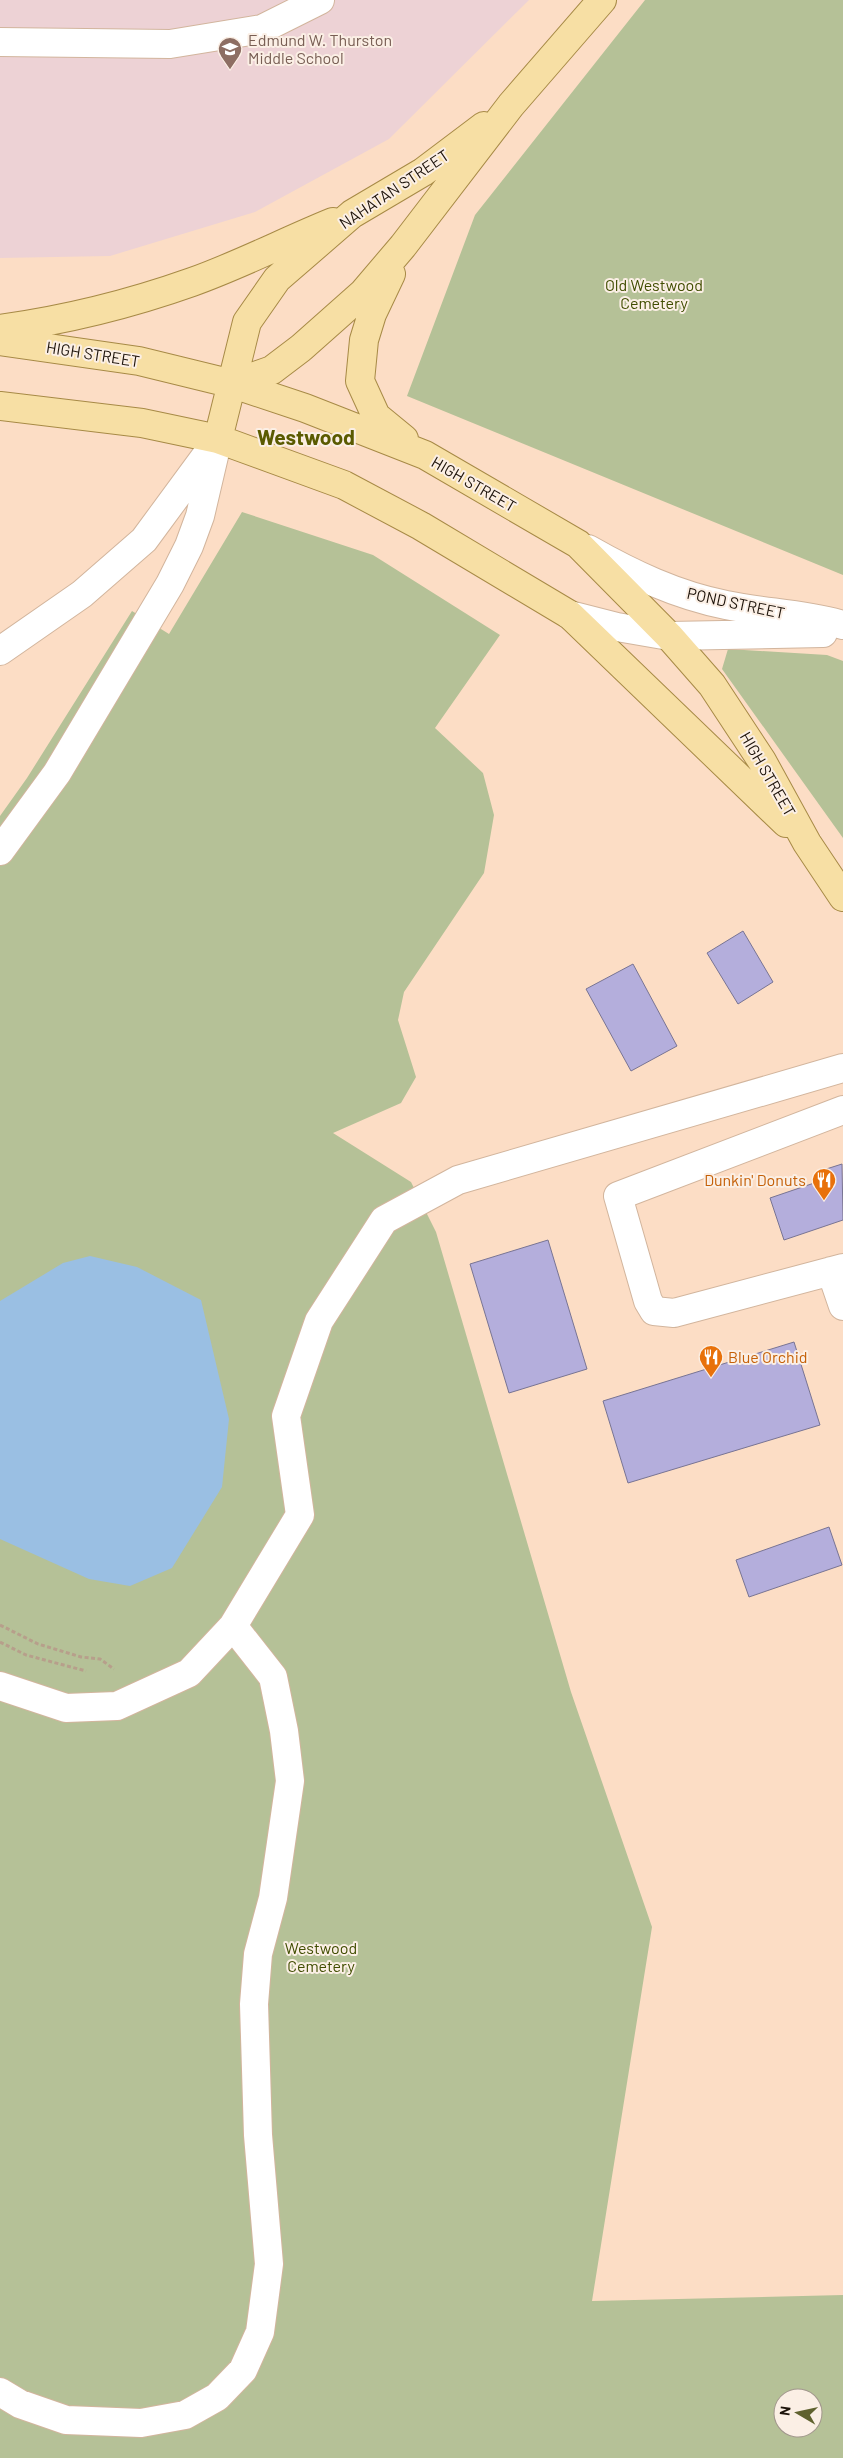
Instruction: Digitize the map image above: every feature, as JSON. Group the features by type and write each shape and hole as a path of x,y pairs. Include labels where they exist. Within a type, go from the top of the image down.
{"main road":[{"name":"NAHATAN STREET","path":"233,384 272,370 301,348 363,293 511,106 602,0"},
{"name":"NAHATAN STREET","path":"218,439 247,322 277,279 352,214 423,172 511,106"},
{"path":"0,329 42,323 110,307 193,282 352,214"},
{"path":"402,246 372,314 364,340 360,381 376,416 425,456"},
{"name":"HIGH STREET","path":"0,341 139,361 233,384 305,408 425,456 578,544 669,636 712,685 762,761 807,843 843,897"},
{"name":"HIGH STREET","path":"0,406 142,423 218,439 344,485 420,526 570,615 807,843"}],"street":[{"path":"0,42 170,44 262,29 320,0"},
{"path":"0,651 82,594 144,540 180,495 218,439"},
{"path":"0,851 57,773 170,584 189,546 200,516 218,439"},
{"name":"POND STREET","path":"578,544 628,572 671,589 725,605 824,619 843,625"},
{"name":"POND STREET","path":"570,615 617,627 669,636 843,633"},
{"path":"0,630 46,618"},
{"path":"0,1686 66,1708 117,1706 189,1673 233,1626 300,1515 286,1416 319,1321 384,1220 458,1180 843,1068"},
{"path":"843,1110 618,1196 648,1301 654,1311 674,1314 837,1270 843,1306"},
{"path":"0,2392 20,2404 66,2420 141,2423 186,2415 217,2397 243,2370 260,2332 269,2264 258,2135 254,2004 258,1954 273,1898 290,1781 284,1731 273,1677 233,1626"}],"path":[{"path":"0,1625 38,1644 81,1657 100,1658 113,1670"},
{"path":"0,1642 26,1655 74,1669 93,1672"},
{"path":"106,1670 121,1667"}],"shaded area":[{"name":"Edmund W. Thurston Middle School","path":"0,0 529,0 389,139 255,212 110,256 0,258"}],"green space":[{"name":"Old Westwood Cemetery","path":"645,0 843,0 843,575 407,396 475,215"},
{"name":"Westwood Cemetery","path":"242,512 373,555 500,635 435,728 483,773 494,815 484,873 404,992 398,1020 416,1077 401,1103 333,1133 411,1182 436,1232 571,1692 652,1927 592,2301 843,2295 843,2458 0,2458 0,816 27,778 132,611 169,634"},
{"path":"728,649 827,655 843,661 843,838 722,669"}],"water":[{"path":"90,1256 137,1267 201,1300 229,1419 222,1487 172,1568 130,1586 89,1579 0,1539 0,1301 63,1263"}],"building":[{"path":"743,931 773,982 738,1004 707,953"},
{"path":"633,964 677,1046 631,1071 586,989"},
{"path":"842,1164 843,1220 784,1240 770,1198 823,1180 820,1171"},
{"path":"548,1240 587,1369 509,1393 470,1264"},
{"path":"794,1342 820,1425 628,1483 603,1401"},
{"path":"829,1527 842,1565 749,1597 736,1560"}],"place":[{"name":"Edmund W. Thurston Middle School","path":"230,70"},
{"name":"Dunkin' Donuts","path":"824,1201"},
{"name":"Blue Orchid","path":"711,1378"}],"district":[{"name":"Westwood","path":"306,438"}]}
